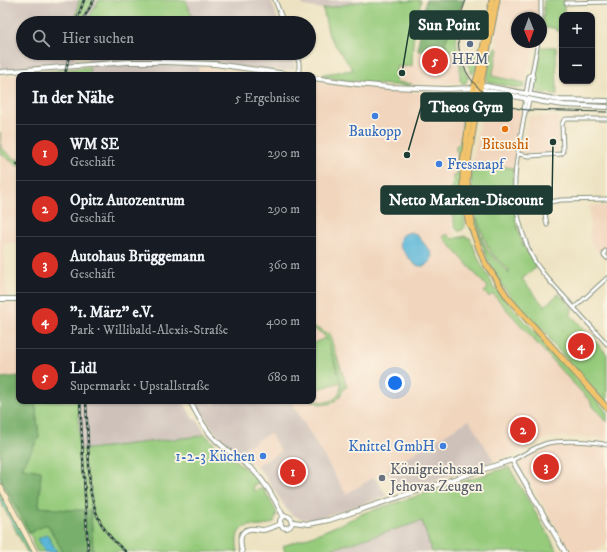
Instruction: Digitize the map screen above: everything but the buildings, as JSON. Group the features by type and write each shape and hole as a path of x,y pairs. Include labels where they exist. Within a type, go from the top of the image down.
{"main road":[{"path":"479,87 479,71 492,0"},
{"path":"497,0 464,163 463,185 465,207 469,224 484,261 508,298 607,408"},
{"path":"0,486 35,552"}],"street":[{"path":"275,0 281,16"},
{"path":"541,0 541,12"},
{"path":"566,3 607,2"},
{"path":"537,48 524,109 525,112 518,154 515,179 517,208 525,239 533,257 546,276 607,344"},
{"path":"298,60 299,72"},
{"path":"0,72 127,62 166,62 215,64 272,72"},
{"path":"316,78 389,87 446,90 479,87 560,100 607,102"},
{"path":"479,87 527,99 564,105 607,107"},
{"path":"518,154 530,156 561,154 563,151 562,124 564,120 607,119"},
{"path":"517,208 572,199 607,199"},
{"path":"543,203 547,225"},
{"path":"605,251 604,255 607,258"},
{"path":"574,308 607,278"},
{"path":"0,299 16,299"},
{"path":"192,404 208,432 216,441 258,476 270,492 283,516"},
{"path":"293,522 309,524 329,520 512,460 549,443 568,441 593,442 607,445"},
{"path":"512,460 565,552"},
{"path":"283,516 290,516 293,522"},
{"path":"280,524 280,519 283,516"},
{"path":"280,524 287,528 291,526 293,522"},
{"path":"242,552 240,539 244,532 250,529 264,530 280,524"}],"shaded area":[{"path":"0,0 79,0 76,16 16,16 16,60 293,60 295,66 294,69 285,71 199,64 198,72 90,72 89,61 0,69"},
{"path":"95,0 99,0 90,16 84,16"},
{"path":"186,0 271,0 277,16 192,16"},
{"path":"301,0 369,0 323,9 303,6"},
{"path":"502,0 539,0 539,12 511,12 511,48 534,48 525,83 492,76 498,50 498,42 495,38"},
{"path":"418,51 458,51 460,80 457,83 412,84 396,82 396,67 418,65"},
{"path":"199,66 244,72 198,72"},
{"path":"16,75 16,159 1,148 0,76"},
{"path":"317,82 386,90 448,94 448,96 463,113 456,177 453,177 450,182 451,213 453,231 455,234 451,236 447,234 443,238 488,288 484,293 489,297 493,294 591,402 591,404 607,422 607,440 581,437 548,438 517,453 494,461 469,420 346,494 293,404 316,404 316,87 317,88","holes":["417,235 431,252 399,243 401,236"]},
{"path":"484,104 522,112 513,168 473,162"},
{"path":"529,117 558,117 558,154 522,153"},
{"path":"0,153 16,165 16,242 3,244 7,296 0,296"},
{"path":"590,206 607,206 607,261 590,242"},
{"path":"16,303 16,376 0,378 0,304"},
{"path":"78,404 185,404 193,419 197,420 205,434 201,436 80,450"},
{"path":"196,404 293,404 346,494 374,477 387,496 322,517 304,519 297,517 287,510 263,473 256,466 281,452 270,433 238,452 217,435"},
{"path":"469,420 494,461 400,492 386,470"},
{"path":"270,433 281,452 256,466 238,452"},
{"path":"594,444 607,448 607,543 596,552 571,552 520,465 526,456 542,448 553,445"},
{"path":"422,520 432,552 322,552"}],"green space":[{"path":"79,0 95,0 84,16 76,16"},
{"path":"99,0 186,0 192,16 90,16"},
{"path":"369,0 421,0 413,41 412,66 396,67 396,82 412,84 409,86 359,83 358,80 355,80 355,82 321,76 323,74 353,70 329,36 323,9"},
{"path":"426,0 464,0 459,11 456,12 445,43 449,51 418,51"},
{"path":"544,0 567,0 564,1 564,12 559,12 559,31 557,31 556,28 547,28 547,12 544,12"},
{"path":"456,11 459,11 456,31 458,51 449,51 445,43"},
{"path":"496,47 498,50 492,76 525,83 523,88 487,81 493,50"},
{"path":"556,47 557,95 539,92 534,86 541,48"},
{"path":"478,48 480,49 476,69 472,74 465,59 466,57 471,59 477,52"},
{"path":"458,51 463,68 468,78 466,83 462,83 460,80"},
{"path":"89,67 90,72 42,72"},
{"path":"448,94 468,95 470,97 460,167 461,200 465,225 460,231 458,231 455,227 452,205 452,189 453,176 456,176 458,152 456,151 455,147 461,142 463,113 448,96"},
{"path":"0,132 1,148 16,159 16,165 0,153"},
{"path":"473,162 513,168 514,199 517,218 515,218 523,246 526,246 537,267 522,279 544,306 559,294 572,308 571,315 607,354 607,404 551,342 544,330 532,321 510,296 499,281 487,258 474,220 477,219 484,244 487,249 509,274 508,269 494,256 487,245 474,211 471,181"},
{"path":"447,234 452,239 466,236 470,238 494,290 497,289 500,291 507,301 607,412 607,422 591,404 591,402 493,294 489,297 484,292 488,288 443,237"},
{"path":"316,328 322,330 326,334 329,333 347,387 344,388 336,400 328,404 318,403 316,402 316,400 323,402 333,400 339,393 341,382 316,390 316,342 326,338 322,333 316,330"},
{"path":"16,376 16,404 35,404 39,437 22,468 41,471 39,507 66,510 91,510 93,552 63,552 47,524 30,533 0,475 0,378"},
{"path":"35,404 78,404 80,450 201,436 205,434 218,447 254,476 260,483 253,485 254,491 263,488 277,513 274,522 263,526 244,527 239,532 237,540 238,552 93,552 91,511 39,507 41,471 22,468 39,437"},
{"path":"509,467 558,552 432,552 422,521 322,552 285,552 283,546 324,531 364,513"},
{"path":"0,475 30,533 47,524 63,552 37,552 31,536 27,533 0,482"},
{"path":"0,490 33,552 27,552 0,500"}],"water":[{"path":"411,232 417,235 431,252 432,257 425,266 414,264 400,247 399,243 401,236"},
{"path":"47,534 57,552 45,552 38,539"}],"waterway":[{"path":"0,497 30,552"}],"tram line":[{"path":"466,0 460,19 458,38 460,56 466,72 476,86 490,97 507,105 527,110 607,112"}],"railway":[{"path":"78,16 84,0"},
{"path":"85,16 94,0"},
{"path":"66,72 68,60"},
{"path":"80,404 88,552"},
{"path":"86,404 90,488 94,508 101,524 111,538 126,552"}],"place":[{"name":"HEM","path":"470,44"},
{"name":"Lidl","path":"435,61"},
{"name":"Sun Point","path":"402,73"},
{"name":"Baukopp","path":"375,116"},
{"name":"Bitsushi","path":"505,129"},
{"name":"Netto Marken-Discount","path":"553,142"},
{"name":"Theos Gym","path":"407,155"},
{"name":"Fressnapf","path":"439,164"},
{"name":"\"1. März\" e.V.","path":"581,346"},
{"name":"Opitz Autozentrum","path":"523,430"},
{"name":"Knittel GmbH","path":"443,446"},
{"name":"1-2-3 Küchen","path":"263,456"},
{"name":"Autohaus Brüggemann","path":"546,467"},
{"name":"WM SE","path":"293,472"},
{"name":"Königreichssaal Jehovas Zeugen","path":"382,478"}]}
